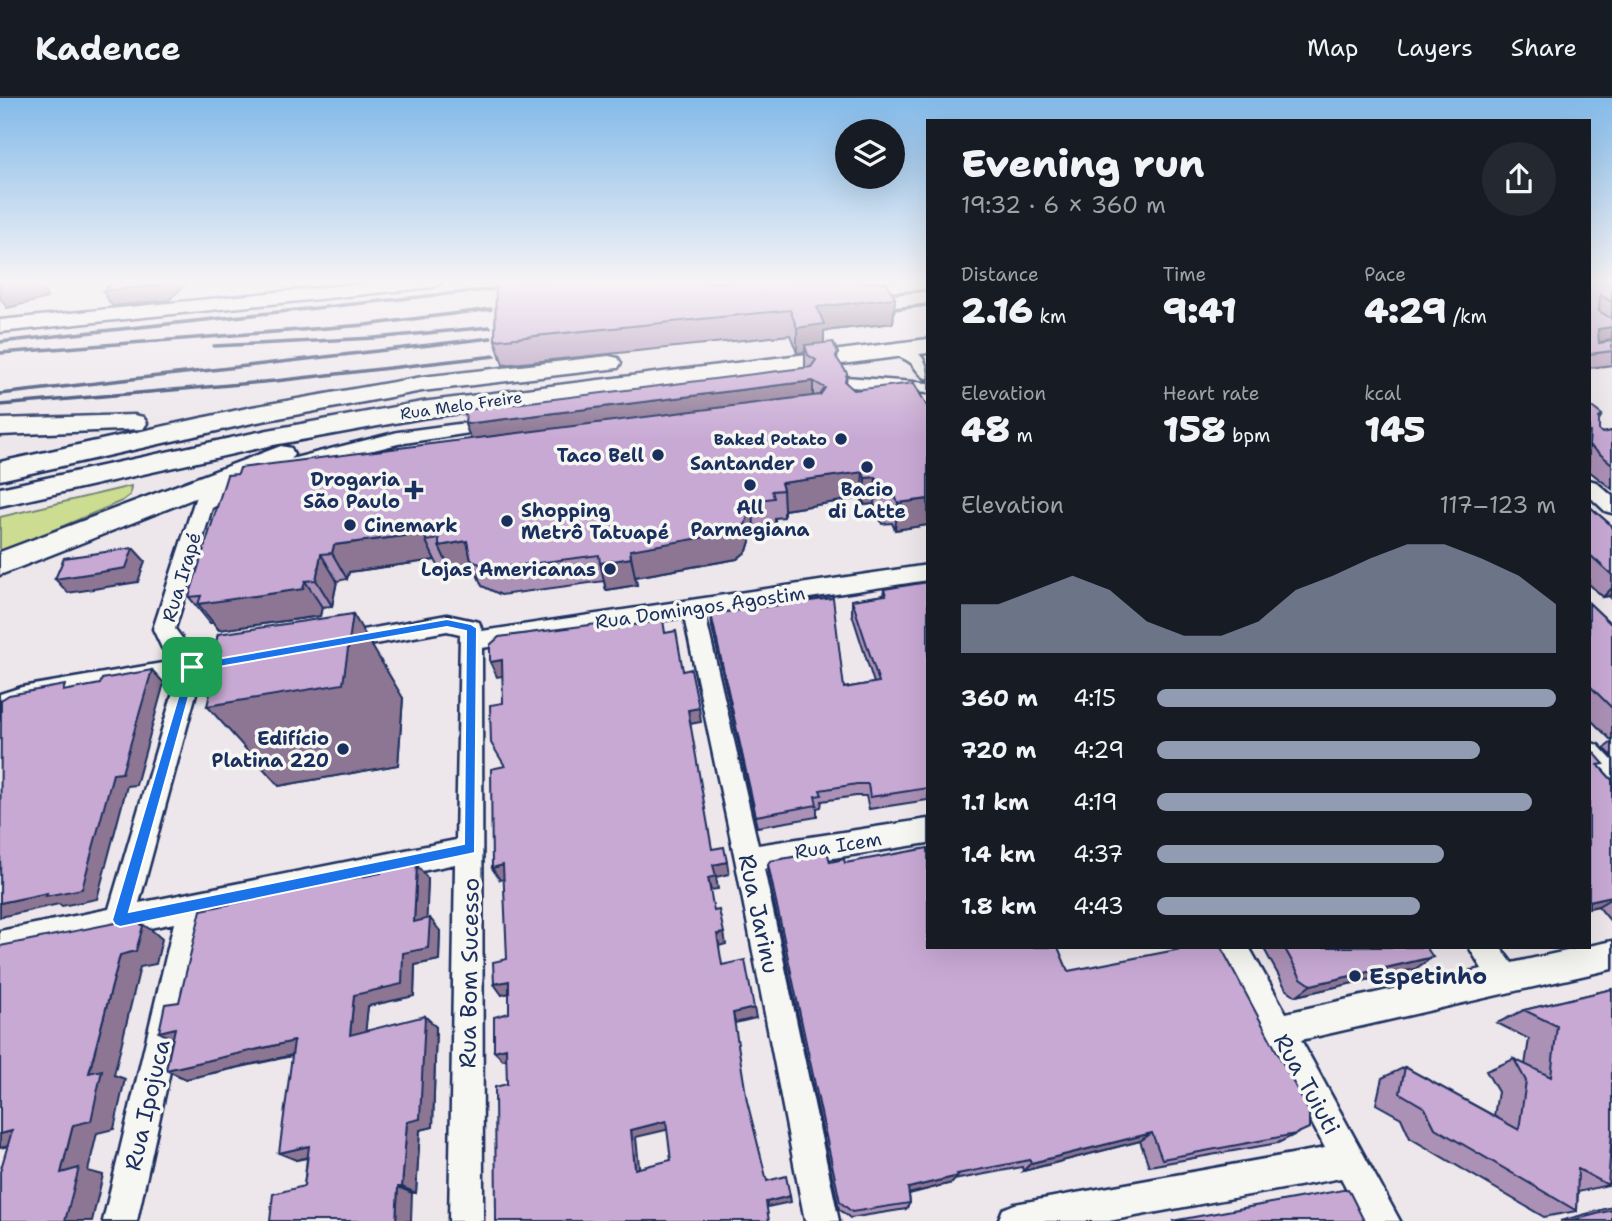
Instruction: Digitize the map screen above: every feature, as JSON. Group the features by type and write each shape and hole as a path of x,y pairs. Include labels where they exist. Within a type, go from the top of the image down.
{"highway":[{"path":"670,356 856,334"},
{"name":"Rua Melo Freire","path":"0,497 268,439 422,410 508,411 565,391 926,346"},
{"name":"Rua Melo Freire","path":"0,471 251,415 422,384 628,360"},
{"path":"0,449 326,389 422,384"},
{"path":"0,551 88,518 212,486 291,451 351,436 484,410 508,411"},
{"path":"0,427 134,423"},
{"path":"0,564 149,503"}],"street":[{"path":"899,350 915,358 926,372"},
{"path":"858,401 859,394 845,382 926,388"},
{"path":"458,429 488,415 565,391"},
{"path":"212,486 344,450 458,429 508,411"},
{"path":"454,450 458,429"},
{"path":"351,436 398,438"},
{"path":"212,486 264,473"},
{"name":"Rua Irapé","path":"192,667 170,642 164,629 212,486"},
{"path":"1591,488 1612,506"},
{"name":"Rua Domingos Agostim","path":"472,641 926,572"},
{"name":"Rua Jarinu","path":"693,609 748,859 822,1221"},
{"path":"316,645 447,623 471,628 472,641"},
{"name":"Rua Bom Sucesso","path":"466,1221 472,641"},
{"path":"0,709 8,701 22,696 263,655"},
{"path":"66,942 106,923 192,667"},
{"path":"1591,754 1612,777"},
{"name":"Rua Icem","path":"748,859 926,831"},
{"path":"0,945 470,849"},
{"name":"Rua Ipojuca","path":"120,1221 192,906"},
{"path":"0,957 169,921 182,948"},
{"name":"Rua Tuiuti","path":"1234,949 1383,1221"},
{"path":"1484,949 1506,979"},
{"path":"1277,1030 1612,956"},
{"path":"108,1221 140,1101 165,1026"},
{"path":"1015,1221 1350,1160"}],"green space":[{"path":"131,486 130,495 122,501 0,553 0,517"}],"building":[{"path":"495,334 550,334 495,340"},
{"path":"1591,334 1598,334 1599,343 1612,341 1612,351 1591,354"},
{"name":"Shopping Metrô Tatuapé","path":"833,342 838,353 836,357 847,373 845,382 854,390 914,383 926,404 926,499 898,503 895,496 884,498 876,477 865,478 863,472 781,483 783,490 772,491 774,498 753,501 745,525 735,532 630,550 631,558 600,563 599,555 490,569 471,560 467,541 439,546 439,539 426,541 427,533 334,545 332,553 321,554 316,580 305,581 303,589 198,604 201,596 189,597 227,475 238,474 240,468 820,395 825,388 813,381 465,424 466,410 811,367 816,360 808,355 805,345"},
{"path":"1591,407 1602,415 1599,418 1599,430 1602,433 1612,431 1612,464 1591,447"},
{"path":"1591,508 1612,526 1612,575 1591,556"},
{"path":"133,548 126,568 55,579 64,558"},
{"path":"926,582 926,788 870,797 868,784 820,790 822,795 815,796 817,805 756,816 711,614 833,598 844,688 879,682 852,600 886,595 884,589"},
{"path":"1591,605 1612,625 1612,708 1591,687"},
{"path":"353,614 343,684 207,706 221,650 214,651 218,634"},
{"path":"663,620 665,633 676,631 683,671 691,669 699,708 688,710 712,849 724,847 727,862 713,865 716,876 708,878 714,911 719,910 724,933 717,934 722,965 745,960 754,1008 733,1013 747,1101 767,1181 786,1176 790,1196 766,1202 769,1221 496,1221 495,1087 507,1084 506,1048 494,1051 494,1017 509,1013 509,981 494,984 493,962 507,959 503,865 492,868 491,769 505,766 491,743 490,705 503,703 502,660 490,662 490,645 499,637 604,623 605,630","holes":["666,1121 671,1160 635,1169 631,1130"]},
{"path":"152,670 122,773 113,774 82,889 0,903 1,700 9,695 65,685 63,691 100,684 102,679"},
{"path":"1591,749 1604,764 1598,765 1612,780 1612,896 1591,901"},
{"path":"926,848 926,949 1059,949 1068,971 1181,949 1222,949 1309,1112 1309,1128 1296,1134 1162,1159 1152,1133 1031,1163 1030,1160 957,1174 958,1176 908,1188 910,1203 852,1212 840,1202 768,864 770,861 827,851 830,862 844,859 845,863"},
{"path":"417,865 414,922 430,918 428,948 403,953 402,984 354,995 350,1035 425,1016 420,1119 407,1122 402,1187 398,1187 396,1221 270,1221 273,1194 304,1186 309,1146 279,1153 294,1041 166,1070 175,1028 159,1032 165,1004 179,1002 201,910 314,887 315,883"},
{"path":"135,919 143,926 136,951 120,955 89,1073 102,1070 91,1121 73,1125 61,1173 79,1168 65,1221 0,1221 0,1172 12,1131 0,1134 0,946"},
{"path":"1285,949 1427,949 1433,957 1311,985 1301,978"},
{"path":"1612,989 1612,1131 1608,1185 1578,1169 1577,1211 1435,1128 1425,1108 1400,1093 1405,1067 1519,1130 1526,1081 1514,1059 1551,1077 1557,1026 1524,1010"},
{"path":"1348,1189 1364,1221 1172,1221"},
{"path":"1612,1210 1612,1221 1570,1221"}],"railway":[{"path":"0,342 71,334"},
{"path":"0,353 242,334"},
{"path":"214,346 412,334"},
{"path":"0,394 491,338"},
{"path":"0,405 275,381 495,356"}],"place":[{"name":"Baked Potato","path":"841,439"},
{"name":"Taco Bell","path":"658,455"},
{"name":"Santander","path":"809,463"},
{"name":"Bacio di Latte","path":"867,467"},
{"name":"All Parmegiana","path":"750,485"},
{"name":"Drogaria São Paulo","path":"414,490"},
{"name":"Shopping Metrô Tatuapé","path":"507,521"},
{"name":"Cinemark","path":"350,525"},
{"name":"Lojas Americanas","path":"610,569"},
{"name":"Edifício Platina 220","path":"343,749"},
{"name":"Espetinho","path":"1355,976"}],"route":[{"path":"447,623 471,628 470,849 120,920 192,667 422,626 447,623"}]}
